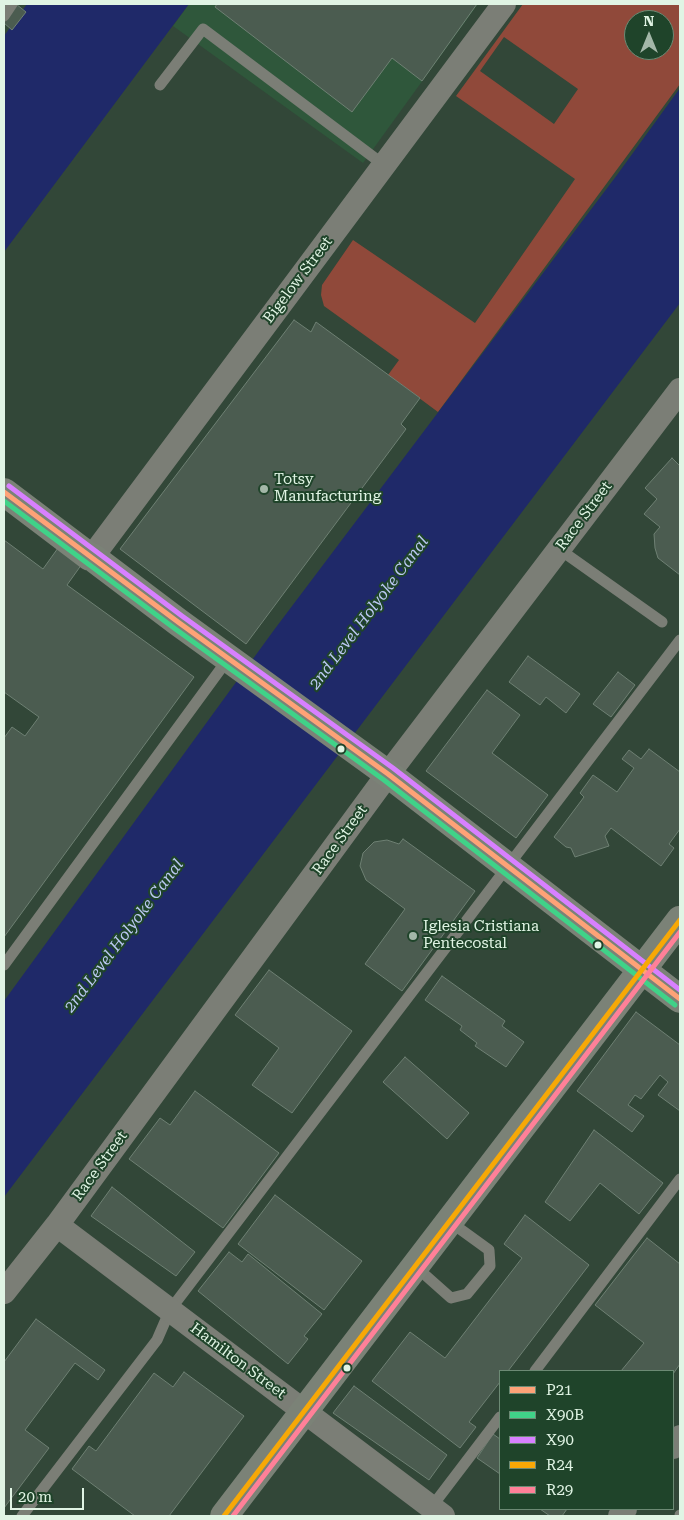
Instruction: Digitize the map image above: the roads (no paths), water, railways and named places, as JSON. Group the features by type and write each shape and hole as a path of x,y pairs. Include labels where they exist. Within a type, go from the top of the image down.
{"main road":[{"path":"4,492 382,770 680,998"},
{"path":"224,1516 680,920"}],"street":[{"name":"Bigelow Street","path":"92,557 504,4"},
{"name":"Race Street","path":"4,1292 57,1226 382,770 559,549 680,390"},
{"name":"Hamilton Street","path":"57,1226 304,1411 433,1513"}],"lane":[{"path":"4,16 12,4"},
{"path":"160,85 203,29 384,165"},
{"path":"559,549 662,622"},
{"path":"22,1516 157,1340 170,1310 680,640"},
{"path":"4,965 232,661"},
{"path":"535,1370 680,1179"},
{"path":"415,1266 451,1298 467,1294 490,1266 489,1250 449,1221"},
{"path":"433,1513 499,1418"}],"water":[{"path":"27,4 189,4 4,252 4,36"},
{"name":"2nd Level Holyoke Canal","path":"680,88 680,303 4,1197 4,1001 274,630 617,175"}],"place":[{"name":"Totsy Manufacturing","path":"264,489"},
{"name":"Iglesia Cristiana Pentecostal","path":"413,936"}]}
